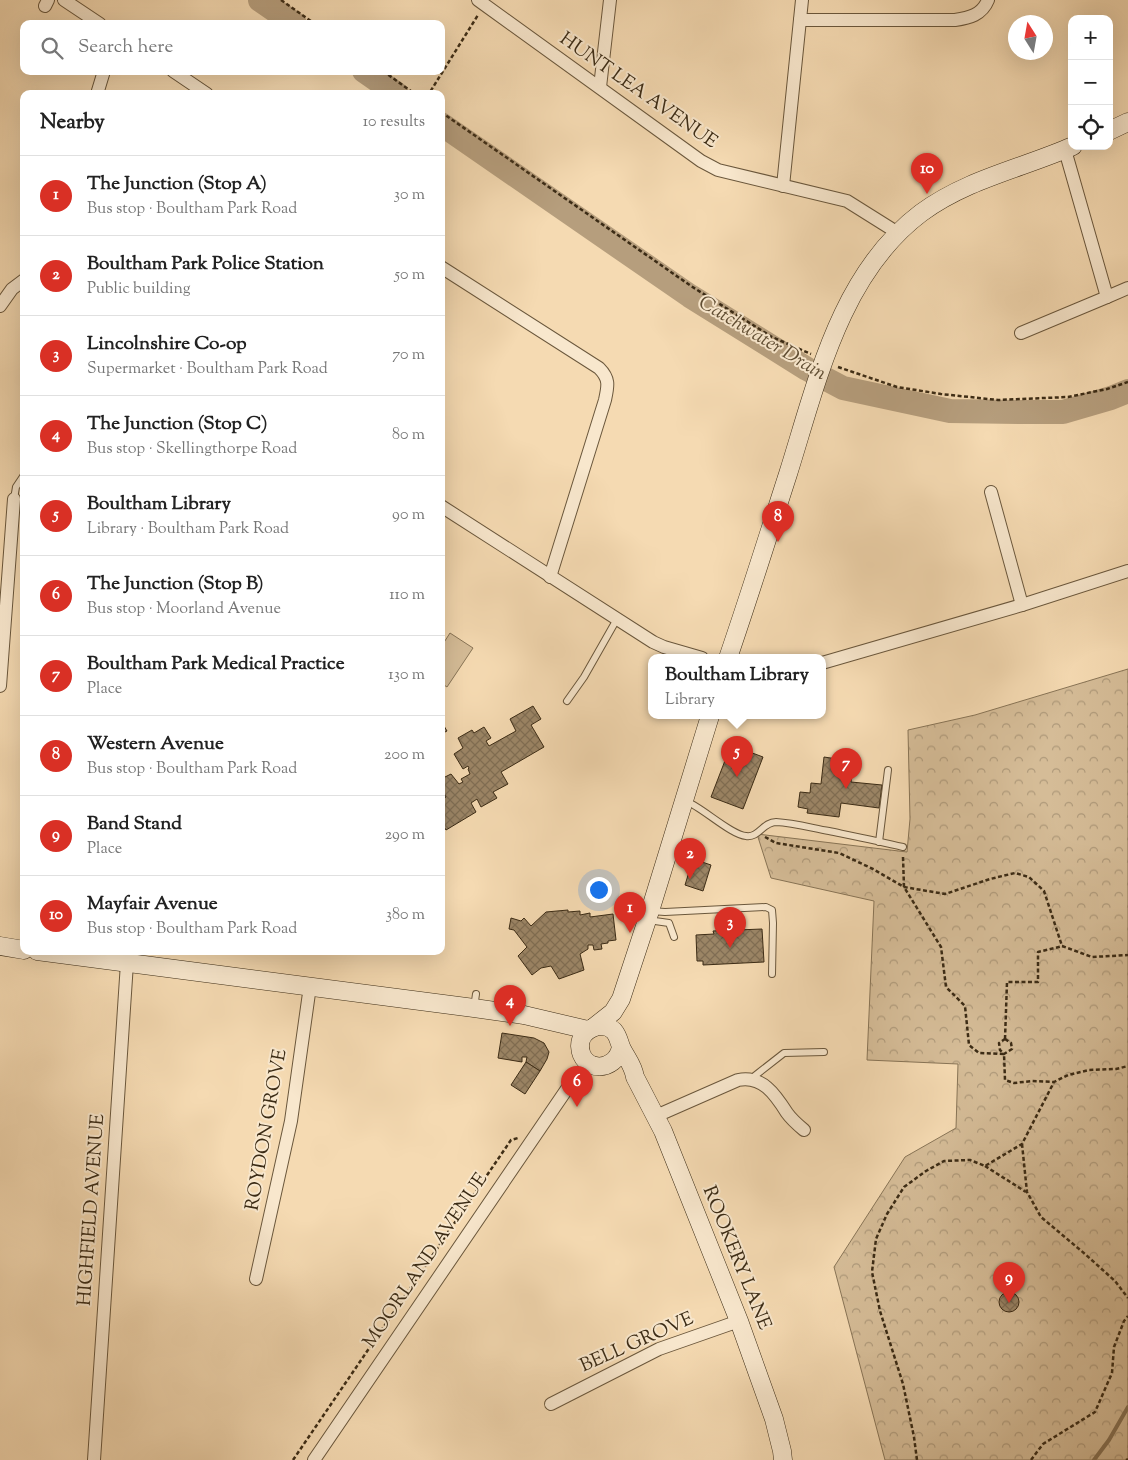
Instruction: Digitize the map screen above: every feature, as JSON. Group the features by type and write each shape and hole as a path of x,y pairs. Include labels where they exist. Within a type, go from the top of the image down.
{"street":[{"path":"64,0 94,20"},
{"path":"600,87 610,0"},
{"path":"783,186 802,0"},
{"path":"800,20 955,20 968,18 979,13 988,0"},
{"name":"HUNT LEA AVENUE","path":"481,2 701,161 718,170 847,201 898,233"},
{"path":"98,90 103,75"},
{"path":"179,75 201,90"},
{"path":"1113,128 1128,122"},
{"path":"729,654 816,385 832,339 856,286 898,233 942,199 980,181 1068,148"},
{"path":"1070,150 1107,297"},
{"path":"445,270 599,368 605,375 608,386 606,400 550,577"},
{"path":"0,306 12,289 20,283"},
{"path":"1021,333 1128,288"},
{"path":"991,492 1022,605"},
{"path":"0,686 14,499"},
{"path":"445,509 653,642 688,654"},
{"path":"826,662 1022,605 1128,571"},
{"path":"635,1077 586,1060 586,1037 613,1012 621,999 649,915 709,719"},
{"path":"0,946 20,949"},
{"path":"67,955 310,986 475,1001 551,1021 586,1037"},
{"name":"HIGHFIELD AVENUE","path":"94,1460 127,963"},
{"name":"ROYDON GROVE","path":"256,1279 291,1121 310,986"},
{"path":"598,1065 611,1063 620,1053 618,1040 622,1014 621,999"},
{"path":"586,1037 606,1027 612,1029 618,1040"},
{"name":"MOORLAND AVENUE","path":"314,1460 571,1083 586,1037"},
{"name":"ROOKERY LANE","path":"618,1040 634,1068 635,1077 656,1116 739,1321 774,1419 783,1460"},
{"name":"MOORLAND AVENUE","path":"571,1083 598,1065"},
{"path":"656,1116 738,1080 752,1078 770,1089 783,1104 787,1113 804,1130"},
{"name":"BELL GROVE","path":"551,1404 659,1349 739,1321"}],"lane":[{"path":"14,499 16,486 20,480"},
{"path":"568,702 617,619"},
{"path":"879,842 888,770"},
{"path":"683,800 693,804 730,829 747,836 757,834 764,826 770,822 775,822 903,847"},
{"path":"649,915 665,912 766,907 772,910 772,974"},
{"path":"649,915 669,924 674,937"},
{"path":"752,1078 784,1053 824,1052"}],"path":[{"path":"281,0 309,20"},
{"path":"445,66 481,2"},
{"path":"389,75 409,90"},
{"path":"431,90 440,75"},
{"path":"445,115 690,286 772,337 824,363 897,387 998,400 1068,397 1128,382"},
{"path":"757,834 776,843 838,853 874,869 904,887 945,894 1015,873 1029,877 1044,891 1053,922 1064,946"},
{"path":"903,856 904,887 940,947 946,987 965,1006 969,1045 979,1053 1004,1054 1012,1049 1011,1043 1006,1039"},
{"path":"1006,1039 1007,982 1038,982 1038,952 1064,946 1092,957 1128,955"},
{"path":"1006,1039 1000,1043 1000,1050 1004,1054 1005,1080 1014,1084 1032,1081 1054,1082 1068,1075 1089,1070 1116,1070 1128,1066"},
{"path":"985,1166 1022,1144 1054,1082"},
{"path":"293,1460 511,1140 536,1132"},
{"path":"1022,1144 1027,1192 1041,1217 1093,1261 1115,1282 1128,1298"},
{"path":"917,1460 903,1384 880,1311 872,1272 876,1239 887,1214 904,1187 944,1161 970,1160 985,1166 1027,1192"},
{"path":"1031,1460 1043,1444 1095,1412 1112,1373 1114,1347 1124,1321 1128,1316"}],"green space":[{"path":"450,633 473,648 447,687 445,686 445,641"},
{"path":"1128,669 1128,1460 885,1460 834,1267 905,1157 956,1128 958,1064 867,1060 874,901 771,878 757,834 907,852 910,819 908,730 975,715"}],"building":[{"path":"533,706 541,719 531,725 544,747 501,772 508,784 493,792 497,798 481,807 477,799 471,803 476,812 446,830 445,777 451,774 459,784 463,782 461,779 470,774 468,766 463,769 454,754 463,748 458,738 472,730 474,733 484,727 491,738 486,741 489,746 516,731 510,719"},
{"path":"731,745 763,757 743,809 711,797"},
{"path":"824,757 837,759 837,764 853,766 851,782 882,785 879,808 841,803 839,817 807,813 808,809 798,807 800,792 810,793 811,783 821,784"},
{"path":"693,859 711,865 703,891 685,885"},
{"path":"568,910 568,912 580,911 580,915 590,913 590,917 613,914 616,940 601,944 602,949 594,950 593,945 588,945 588,949 580,954 584,970 559,979 551,966 541,968 532,975 518,956 527,947 514,930 509,929 511,918 521,921 524,918 531,926 546,912"},
{"path":"762,929 764,962 703,965 703,961 697,961 696,935 714,934 713,931"},
{"path":"502,1033 534,1038 544,1043 549,1052 540,1071 526,1062 527,1057 522,1057 522,1062 498,1058"},
{"path":"526,1062 540,1071 525,1094 511,1085"},
{"path":"1009,1292 1016,1295 1019,1302 1016,1309 1009,1312 1002,1309 999,1302 1002,1295"}],"waterway":[{"name":"Catchwater Drain","path":"260,0 289,20"},
{"name":"Catchwater Drain","path":"370,75 391,90"},
{"name":"Catchwater Drain","path":"445,127 690,296 807,369 843,388 950,411 1021,412 1063,412 1128,391"},
{"path":"1094,1460 1109,1440 1128,1407"}],"place":[{"name":"Mayfair Avenue","path":"927,194"},
{"name":"Western Avenue","path":"778,542"},
{"name":"Boultham Library","path":"737,777"},
{"name":"Boultham Park Medical Practice","path":"846,789"},
{"name":"Boultham Park Police Station","path":"690,879"},
{"name":"The Junction (Stop A)","path":"630,933"},
{"name":"Lincolnshire Co-op","path":"730,948"},
{"name":"The Junction (Stop C)","path":"510,1026"},
{"name":"The Junction (Stop B)","path":"577,1107"},
{"name":"Band Stand","path":"1009,1303"}]}
